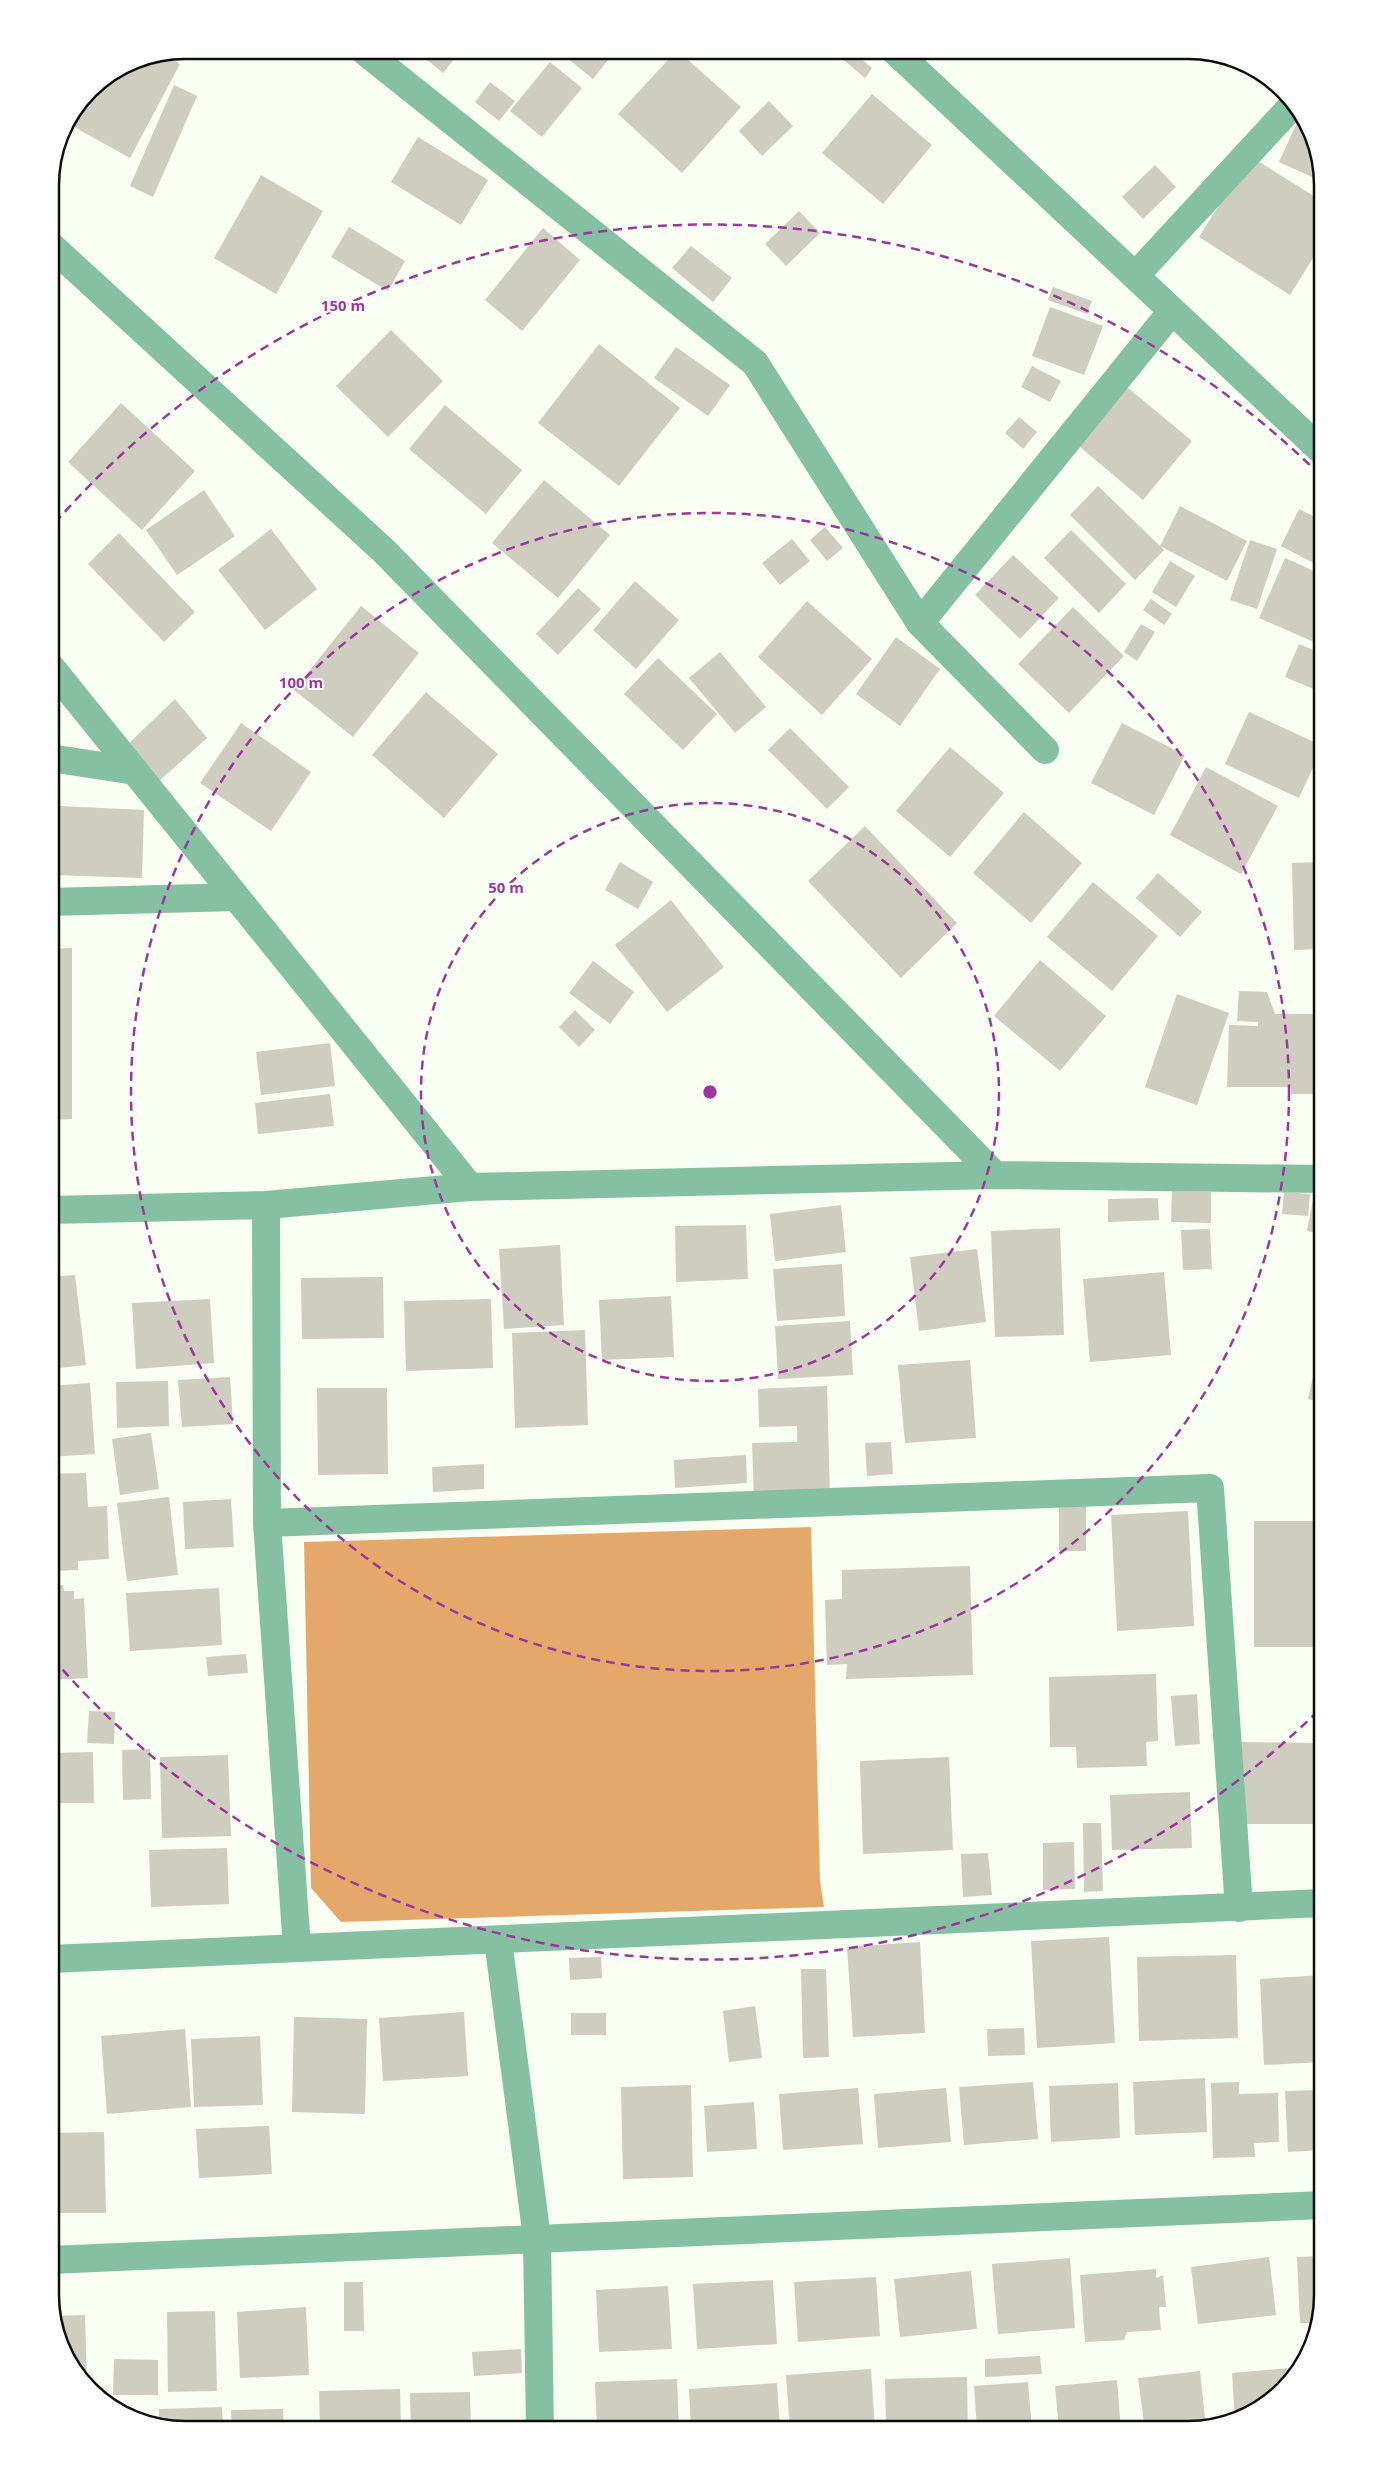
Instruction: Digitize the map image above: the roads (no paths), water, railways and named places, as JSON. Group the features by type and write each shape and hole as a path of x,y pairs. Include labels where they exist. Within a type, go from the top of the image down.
{"street":[{"path":"374,59 755,363 920,623 1045,750"},
{"path":"906,59 1314,444"},
{"path":"1135,276 1289,109"},
{"path":"59,253 384,551 995,1175"},
{"path":"920,623 1172,311"},
{"path":"59,677 470,1187"},
{"path":"59,759 135,771"},
{"path":"59,902 236,897"},
{"path":"59,1210 266,1204 470,1187 995,1175 1314,1179"},
{"path":"266,1204 267,1523 298,1948"},
{"path":"267,1523 1210,1488 1239,1908"},
{"path":"59,1959 1314,1904"},
{"path":"498,1940 537,2238 540,2421"},
{"path":"59,2260 1314,2205"}]}
